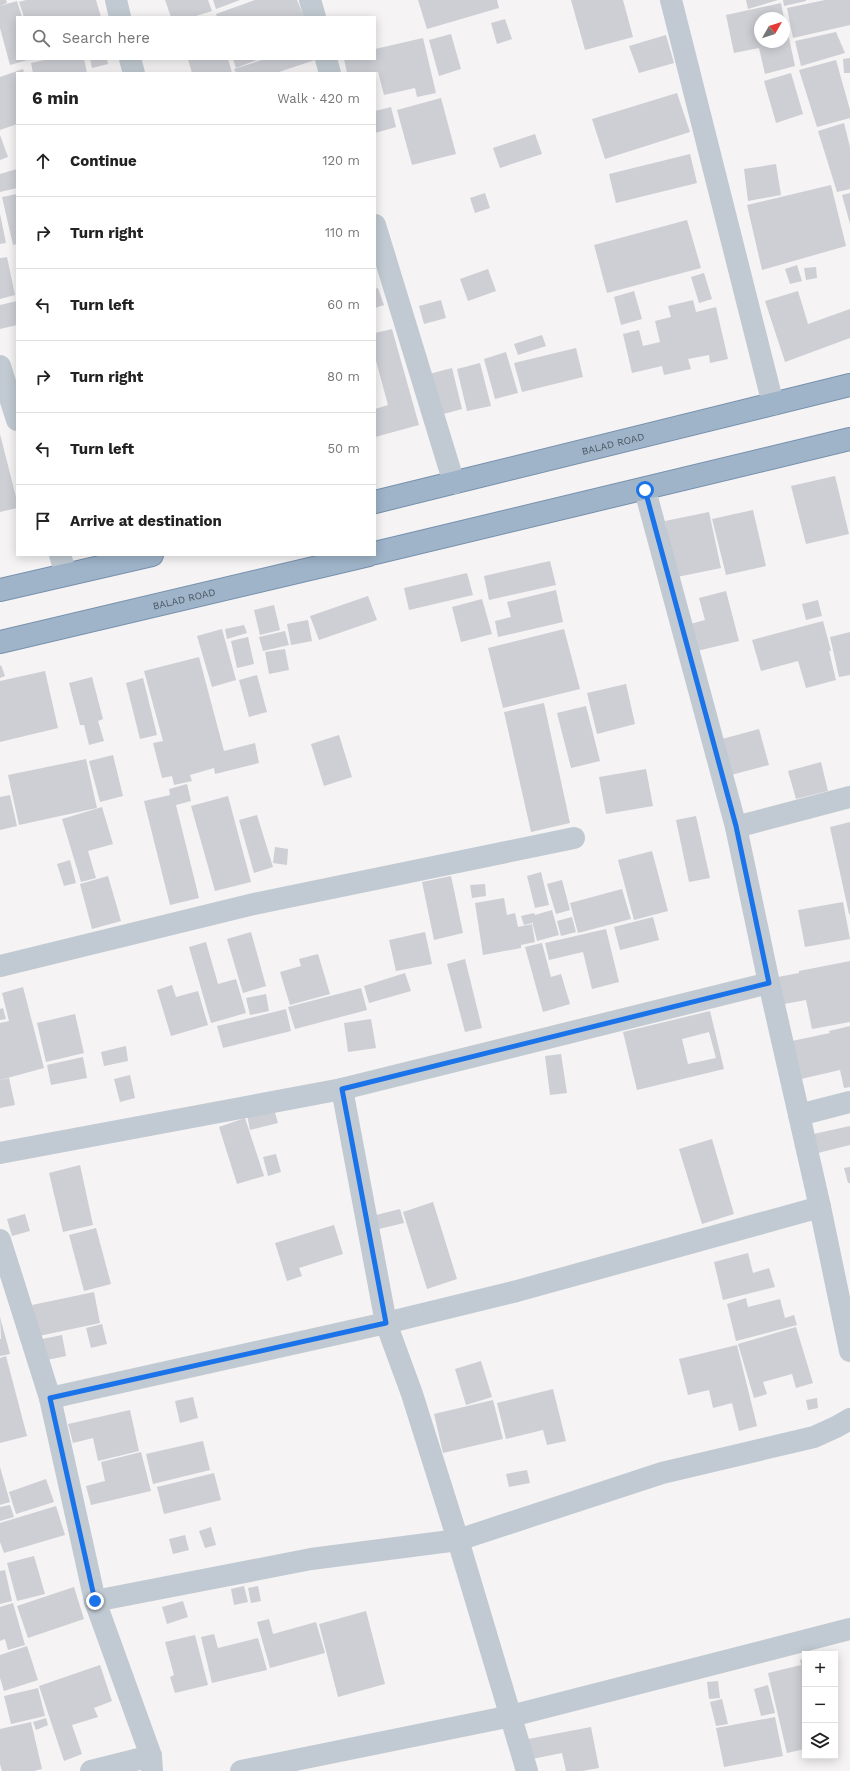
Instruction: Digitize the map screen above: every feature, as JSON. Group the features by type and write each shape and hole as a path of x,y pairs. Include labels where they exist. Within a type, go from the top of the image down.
{"highway":[{"name":"BALAD ROAD","path":"376,502 850,385"},
{"path":"376,554 850,440"},
{"path":"0,590 63,565 143,556"},
{"name":"BALAD ROAD","path":"0,642 365,556"}],"street":[{"path":"116,0 120,16"},
{"path":"310,0 315,16"},
{"path":"671,0 773,404"},
{"path":"130,60 134,72"},
{"path":"326,60 330,72"},
{"path":"376,228 454,483"},
{"path":"0,366 16,417"},
{"path":"645,490 736,826 769,983 820,1207 850,1351"},
{"path":"736,826 850,797"},
{"path":"0,966 254,904 574,838"},
{"path":"0,1153 342,1089 769,983"},
{"path":"342,1089 386,1323 412,1394 458,1540 527,1771"},
{"path":"799,1115 850,1102"},
{"path":"50,1398 386,1323 517,1291 820,1207"},
{"path":"0,1240 50,1398 95,1601 151,1763 91,1771"},
{"path":"95,1601 311,1559 458,1540 662,1474 814,1437 836,1427 850,1418"},
{"path":"241,1771 511,1716 850,1629"}],"building":[{"path":"0,0 6,0 7,3 0,6"},
{"path":"26,0 96,0 101,16 24,16 19,2"},
{"path":"165,0 208,0 212,11 196,16 171,16"},
{"path":"213,0 240,0 216,9"},
{"path":"255,0 297,0 304,16 217,16 216,14"},
{"path":"418,0 497,0 499,8 427,29"},
{"path":"571,0 623,0 633,37 585,50"},
{"path":"746,0 778,0 748,9"},
{"path":"783,0 806,0 806,1 784,6"},
{"path":"825,0 850,0 850,25 793,38 790,23 790,12 788,12 787,8"},
{"path":"17,1 22,16 16,16 16,60 28,60 10,65 0,28 0,6"},
{"path":"781,3 783,12 754,12 754,48 759,48 734,53 726,15"},
{"path":"505,19 512,39 497,44 491,23"},
{"path":"836,32 845,53 801,66 795,41"},
{"path":"451,34 461,69 439,76 429,40"},
{"path":"666,35 674,63 639,73 629,46"},
{"path":"423,38 436,93 417,97 415,88 384,95 378,72 347,72 344,60 376,60 376,49"},
{"path":"790,43 795,66 765,74 759,48 790,48"},
{"path":"850,58 850,73 844,73 843,59"},
{"path":"44,60 84,60 87,72 33,72 31,63"},
{"path":"90,60 107,60 108,64 92,68"},
{"path":"188,60 228,60 232,72 192,72"},
{"path":"233,60 256,60 236,68"},
{"path":"262,60 315,60 279,72 236,72 234,69"},
{"path":"836,60 850,110 850,118 817,127 799,70"},
{"path":"23,69 24,72 16,72 16,124 0,130 0,77"},
{"path":"791,73 803,114 776,123 764,81"},
{"path":"677,93 690,132 605,159 592,119"},
{"path":"441,98 456,154 412,165 397,110"},
{"path":"391,107 396,127 376,133 376,111"},
{"path":"844,123 850,147 850,189 837,192 818,131"},
{"path":"535,134 542,154 500,168 493,148"},
{"path":"0,135 8,157 0,160"},
{"path":"690,154 697,183 616,203 609,174"},
{"path":"776,164 781,195 748,201 744,169"},
{"path":"16,169 16,188 0,192 0,174"},
{"path":"831,185 846,246 762,270 747,205"},
{"path":"485,193 490,208 475,213 470,198"},
{"path":"850,193 850,224 842,195"},
{"path":"16,194 16,244 13,245 2,197"},
{"path":"0,214 6,243 0,244"},
{"path":"687,220 701,268 607,293 594,245"},
{"path":"7,257 15,295 0,299 0,258"},
{"path":"797,265 802,281 790,284 785,269"},
{"path":"816,267 817,278 806,280 804,268"},
{"path":"488,269 496,291 468,301 460,279"},
{"path":"704,273 712,299 699,303 691,277"},
{"path":"378,288 384,305 376,308 376,289"},
{"path":"634,291 642,319 621,325 614,297"},
{"path":"798,291 808,324 850,309 850,338 785,362 765,301"},
{"path":"441,300 446,318 424,324 419,306"},
{"path":"693,300 696,312 716,307 728,359 710,363 709,355 688,359 691,369 664,375 662,366 632,373 623,334 639,330 643,346 660,342 655,321 671,317 668,306"},
{"path":"16,301 16,325 0,329 0,305"},
{"path":"392,329 419,425 376,437 376,409 388,405 376,361 376,333"},
{"path":"542,335 546,346 518,355 514,344"},
{"path":"576,348 583,377 522,392 514,363"},
{"path":"506,352 518,393 495,399 484,359"},
{"path":"480,363 491,406 467,411 457,369"},
{"path":"452,368 462,409 440,415 429,374"},
{"path":"0,434 16,497 16,508 0,512"},
{"path":"835,476 849,534 806,544 791,486"},
{"path":"753,510 766,566 726,575 712,519"},
{"path":"709,512 721,568 677,577 665,521"},
{"path":"550,561 556,585 489,600 484,576"},
{"path":"467,573 473,595 409,610 404,588"},
{"path":"556,590 563,622 498,637 495,621 511,617 507,602"},
{"path":"726,591 739,641 697,651 690,624 705,620 699,598"},
{"path":"368,596 377,620 319,640 310,616"},
{"path":"482,599 492,634 461,642 452,607"},
{"path":"818,600 822,616 806,620 802,604"},
{"path":"274,605 280,630 260,635 254,610"},
{"path":"308,620 312,641 291,645 287,624"},
{"path":"823,621 831,651 829,651 836,680 806,688 798,661 761,671 752,640"},
{"path":"244,625 247,633 227,639 225,629"},
{"path":"222,629 236,680 212,687 197,636"},
{"path":"564,629 580,689 503,708 488,648"},
{"path":"285,631 289,645 263,651 259,637"},
{"path":"850,632 850,675 839,677 830,637"},
{"path":"248,637 254,664 237,668 231,641"},
{"path":"285,649 289,670 269,674 265,652"},
{"path":"199,657 224,751 255,743 259,763 215,774 214,768 190,775 192,781 174,785 172,776 162,778 153,743 163,741 144,671"},
{"path":"1,665 5,676 0,678 0,666"},
{"path":"45,671 58,728 0,742 0,681"},
{"path":"257,675 267,712 249,717 239,680"},
{"path":"92,677 103,719 98,721 104,741 89,745 84,725 80,725 69,683"},
{"path":"143,678 157,735 140,739 126,683"},
{"path":"626,684 635,724 597,734 587,693"},
{"path":"544,703 570,823 531,832 504,712"},
{"path":"586,706 600,761 571,768 557,713"},
{"path":"759,729 769,765 731,775 722,739"},
{"path":"339,735 352,777 324,786 311,744"},
{"path":"113,755 123,796 100,802 89,761"},
{"path":"86,759 97,808 19,825 8,775"},
{"path":"821,762 828,791 796,799 788,771"},
{"path":"646,769 653,806 606,814 599,777"},
{"path":"187,784 191,801 176,805 199,898 170,905 144,801 170,795 169,789"},
{"path":"10,795 17,826 0,830 0,797"},
{"path":"228,796 251,882 215,891 191,806"},
{"path":"102,807 113,844 88,851 96,878 81,882 62,819"},
{"path":"257,815 273,867 254,873 239,820"},
{"path":"696,816 710,878 689,882 676,820"},
{"path":"850,822 850,914 849,914 830,827"},
{"path":"275,847 288,849 287,865 273,863"},
{"path":"652,851 668,911 634,920 618,860"},
{"path":"70,860 76,883 64,886 57,864"},
{"path":"541,872 549,905 535,908 527,876"},
{"path":"108,876 121,921 92,929 80,884"},
{"path":"451,876 463,933 434,940 422,882"},
{"path":"562,880 570,910 556,914 547,884"},
{"path":"485,884 486,896 472,898 470,885"},
{"path":"622,889 631,919 578,933 570,903"},
{"path":"504,898 507,915 515,913 518,927 532,924 535,942 521,945 521,948 483,955 475,903"},
{"path":"843,902 850,939 805,947 798,910"},
{"path":"552,910 559,935 537,941 532,921 532,923 524,925 521,916 534,913 535,915"},
{"path":"572,917 576,932 561,936 557,921"},
{"path":"653,917 659,940 620,950 614,927"},
{"path":"606,929 619,982 592,989 583,952 549,960 545,943"},
{"path":"251,932 266,986 243,993 227,939"},
{"path":"425,932 432,964 396,971 389,940"},
{"path":"206,942 218,984 236,979 246,1013 211,1023 189,947"},
{"path":"542,943 551,977 561,974 570,1004 543,1012 525,947"},
{"path":"318,954 330,994 290,1005 280,972 301,966 299,959"},
{"path":"465,959 482,1028 465,1032 447,964"},
{"path":"850,961 850,1022 812,1029 806,1000 784,1004 778,977 799,973 799,971"},
{"path":"405,973 411,991 369,1003 364,986"},
{"path":"172,985 176,997 198,991 208,1025 171,1036 157,990"},
{"path":"23,987 44,1068 0,1080 0,1023 9,1021 2,993"},
{"path":"361,988 367,1010 295,1029 288,1007"},
{"path":"266,994 269,1011 250,1015 246,998"},
{"path":"3,1008 6,1019 0,1020 0,1009"},
{"path":"286,1009 291,1031 223,1048 217,1026"},
{"path":"710,1011 724,1069 637,1090 623,1032","holes":["709,1032 716,1058 688,1064 682,1039"]},
{"path":"75,1014 84,1053 46,1062 37,1023"},
{"path":"371,1019 376,1048 348,1052 344,1023"},
{"path":"850,1026 850,1087 844,1088 840,1070 801,1079 792,1041 830,1033 829,1031"},
{"path":"126,1046 128,1061 104,1066 101,1052"},
{"path":"561,1054 567,1093 550,1095 545,1056"},
{"path":"83,1057 87,1078 51,1085 47,1065"},
{"path":"130,1075 135,1098 120,1102 114,1079"},
{"path":"9,1078 15,1105 0,1108 0,1080"},
{"path":"274,1109 278,1123 250,1130 247,1115"},
{"path":"245,1118 264,1176 237,1184 219,1127"},
{"path":"850,1126 850,1145 814,1154 809,1135"},
{"path":"712,1139 734,1214 702,1224 679,1149"},
{"path":"276,1154 281,1172 268,1176 263,1157"},
{"path":"80,1165 93,1225 63,1232 49,1173"},
{"path":"850,1167 850,1183 848,1183 844,1168"},
{"path":"433,1202 457,1279 427,1289 403,1212"},
{"path":"400,1209 404,1223 379,1229 376,1215"},
{"path":"25,1214 30,1231 12,1236 7,1219"},
{"path":"334,1225 343,1254 299,1268 302,1276 287,1281 275,1243"},
{"path":"96,1228 111,1284 84,1291 69,1235"},
{"path":"748,1253 753,1273 769,1268 775,1287 723,1300 714,1262"},
{"path":"94,1292 100,1323 39,1336 32,1305"},
{"path":"746,1298 748,1307 780,1299 785,1318 794,1315 797,1325 736,1341 727,1304"},
{"path":"0,1317 10,1354 0,1356 1,1339"},
{"path":"102,1324 107,1344 91,1348 86,1328"},
{"path":"796,1327 813,1383 796,1388 792,1374 763,1382 767,1394 754,1398 738,1344"},
{"path":"62,1335 66,1356 47,1360 42,1339"},
{"path":"737,1345 757,1426 739,1431 732,1403 713,1408 709,1390 688,1395 679,1359"},
{"path":"6,1356 27,1436 0,1443 0,1358"},
{"path":"481,1361 492,1397 466,1405 455,1369"},
{"path":"553,1389 566,1441 547,1445 543,1430 506,1439 497,1403"},
{"path":"193,1397 198,1418 180,1423 175,1401"},
{"path":"817,1398 818,1408 808,1410 806,1400"},
{"path":"493,1400 503,1439 443,1453 434,1414"},
{"path":"130,1410 139,1451 98,1461 93,1438 73,1443 68,1424"},
{"path":"203,1441 210,1470 153,1484 146,1454"},
{"path":"141,1452 151,1491 91,1505 86,1486 105,1481 101,1462"},
{"path":"0,1467 10,1502 0,1505"},
{"path":"527,1470 530,1483 509,1487 506,1474"},
{"path":"214,1473 221,1500 164,1514 157,1487"},
{"path":"46,1479 54,1502 16,1514 9,1492"},
{"path":"10,1505 14,1517 0,1521 0,1507"},
{"path":"56,1506 65,1535 4,1553 0,1542 0,1523"},
{"path":"211,1527 216,1545 205,1548 199,1531"},
{"path":"185,1535 189,1550 173,1554 169,1539"},
{"path":"34,1556 45,1594 17,1601 7,1563"},
{"path":"5,1570 12,1601 0,1604 0,1571"},
{"path":"244,1586 248,1602 234,1605 231,1589"},
{"path":"258,1586 261,1601 251,1603 248,1588"},
{"path":"74,1587 84,1619 28,1638 17,1606"},
{"path":"183,1601 188,1617 167,1624 162,1607"},
{"path":"13,1603 25,1645 8,1650 5,1639 0,1641 0,1607"},
{"path":"366,1611 385,1684 338,1697 319,1624"},
{"path":"269,1619 273,1634 316,1622 325,1653 270,1668 257,1622"},
{"path":"214,1634 218,1648 258,1638 267,1670 212,1683 201,1637"},
{"path":"195,1635 208,1685 175,1693 170,1677 174,1675 165,1642"},
{"path":"27,1646 38,1680 4,1691 0,1678 0,1655"},
{"path":"802,1659 802,1750 787,1753 768,1673 801,1665 800,1660"},
{"path":"100,1665 112,1701 94,1708 98,1717 72,1725 82,1754 64,1761 39,1686"},
{"path":"718,1681 720,1698 709,1699 707,1682"},
{"path":"768,1685 775,1713 761,1716 754,1689"},
{"path":"38,1688 45,1716 11,1724 4,1696"},
{"path":"722,1699 728,1724 716,1726 710,1702"},
{"path":"775,1717 783,1756 724,1767 716,1728"},
{"path":"46,1718 48,1725 36,1730 33,1722"},
{"path":"31,1722 42,1769 34,1771 2,1771 0,1764 0,1729"},
{"path":"591,1727 599,1768 582,1771 566,1771 562,1753 532,1759 528,1739"}],"route":[{"path":"95,1601 50,1398 386,1323 342,1089 769,983 736,826 645,490"}]}
